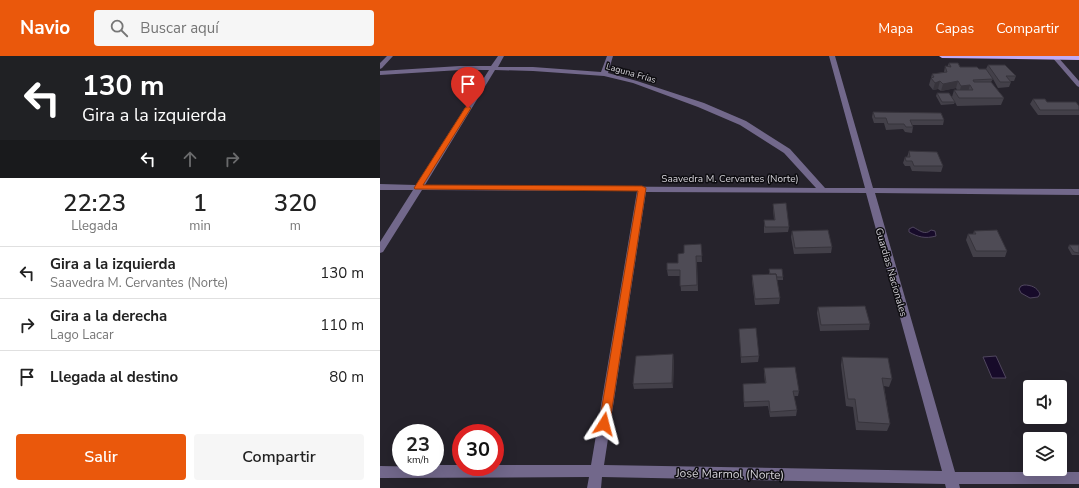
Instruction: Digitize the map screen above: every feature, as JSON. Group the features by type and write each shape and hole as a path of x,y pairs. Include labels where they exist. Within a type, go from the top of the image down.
{"main road":[{"path":"942,56 1079,58"}],"street":[{"path":"380,67 390,56"},
{"path":"380,250 501,56"},
{"path":"604,74 610,56"},
{"name":"Guardias Nacionales","path":"832,56 952,483"},
{"path":"1055,57 1079,85"},
{"name":"Laguna Frías","path":"380,73 460,68 533,69 604,74 635,82 701,105 743,123 787,150 822,189"},
{"name":"Saavedra M. Cervantes (Norte)","path":"380,187 869,189 1079,192"},
{"path":"594,488 642,188"},
{"name":"José Marmol (Norte)","path":"380,472 597,471 952,483 1079,478"}],"shaded area":[{"path":"913,227 924,232 929,232 931,230 935,231 936,236 922,237 915,235 909,232 909,229"},
{"path":"1024,285 1035,288 1040,294 1038,297 1030,298 1021,293 1019,289"},
{"path":"996,356 1006,378 992,378 983,357"}],"building":[{"path":"949,63 958,63 960,67 977,67 979,69 986,69 993,79 973,80 974,82 991,82 1004,98 959,98 954,90 973,90 970,85 961,86 958,81 943,84 940,81 935,83 931,78 934,77 932,74 947,72 945,66 951,67"},
{"path":"988,65 1005,65 1016,76 1006,76 1011,82 1000,82"},
{"path":"937,93 949,93 955,102 942,102"},
{"path":"1033,99 1045,99 1047,102 1076,102 1079,106 1079,110 1040,110"},
{"path":"873,112 941,113 944,120 910,120 913,127 906,127 904,124 888,124 886,118 875,118"},
{"path":"909,151 937,152 943,166 914,166 912,161 906,161 905,157 910,157"},
{"path":"786,203 789,227 765,227 764,220 775,220 773,204"},
{"path":"828,230 832,247 795,248 792,231"},
{"path":"997,230 1007,251 976,251 968,234 976,234 974,231"},
{"path":"701,244 702,256 696,256 697,285 680,286 680,270 667,270 667,263 678,263 678,254 684,253 684,245"},
{"path":"1069,245 1079,245 1079,253 1074,252"},
{"path":"769,269 782,269 783,277 777,277 776,274 770,274"},
{"path":"776,274 780,298 755,299 752,275"},
{"path":"865,306 870,324 821,325 818,307"},
{"path":"756,328 759,356 741,357 739,329"},
{"path":"673,354 672,383 633,384 636,356"},
{"path":"842,357 888,358 892,379 882,378 890,424 858,422 855,399 848,399"},
{"path":"795,367 799,391 793,391 797,410 770,412 769,401 744,402 743,384 766,383 764,368"}],"route":[{"path":"468,108 418,188 642,188 604,424"}]}
